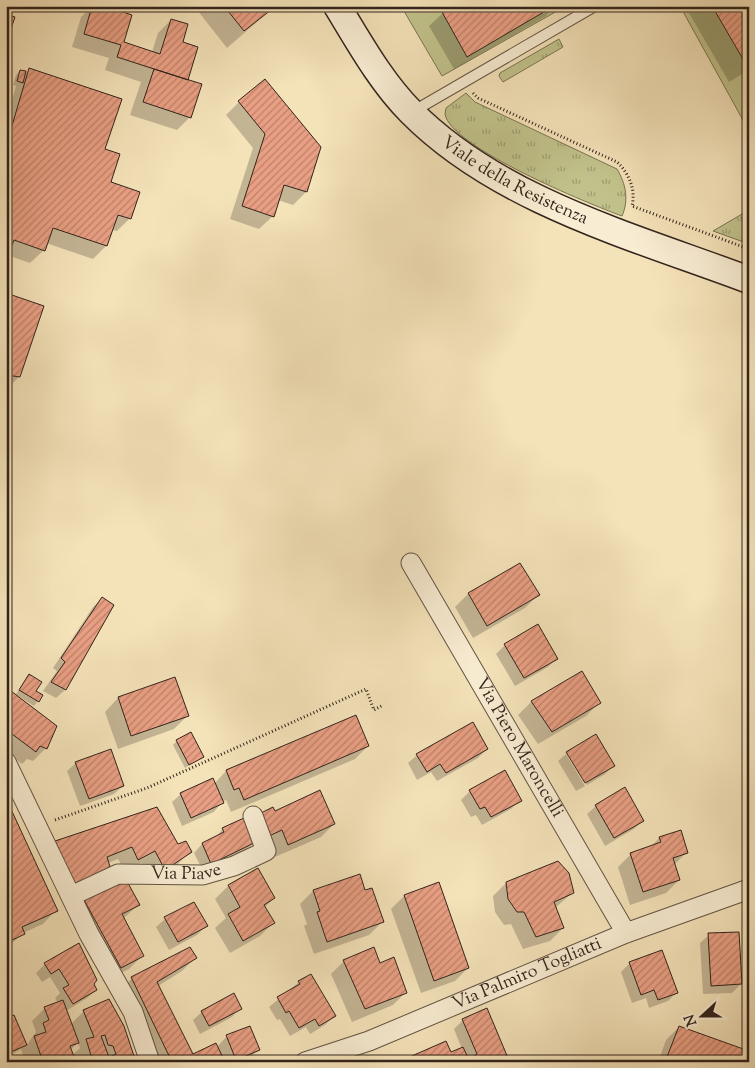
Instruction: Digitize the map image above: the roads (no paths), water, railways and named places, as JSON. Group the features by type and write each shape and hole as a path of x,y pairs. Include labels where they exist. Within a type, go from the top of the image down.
{"street":[{"name":"Viale della Resistenza","path":"337,6 385,80 411,112 463,155 509,184 562,209 749,280"},
{"name":"Via Piero Maroncelli","path":"410,563 626,933"},
{"path":"6,762 89,934 133,1012 150,1062"},
{"name":"Via Piave","path":"71,896 118,874 203,875 266,852 253,816"},
{"name":"Via Palmiro Togliatti","path":"305,1062 369,1041 626,933 749,889"}],"lane":[{"path":"411,112 594,6"}]}
